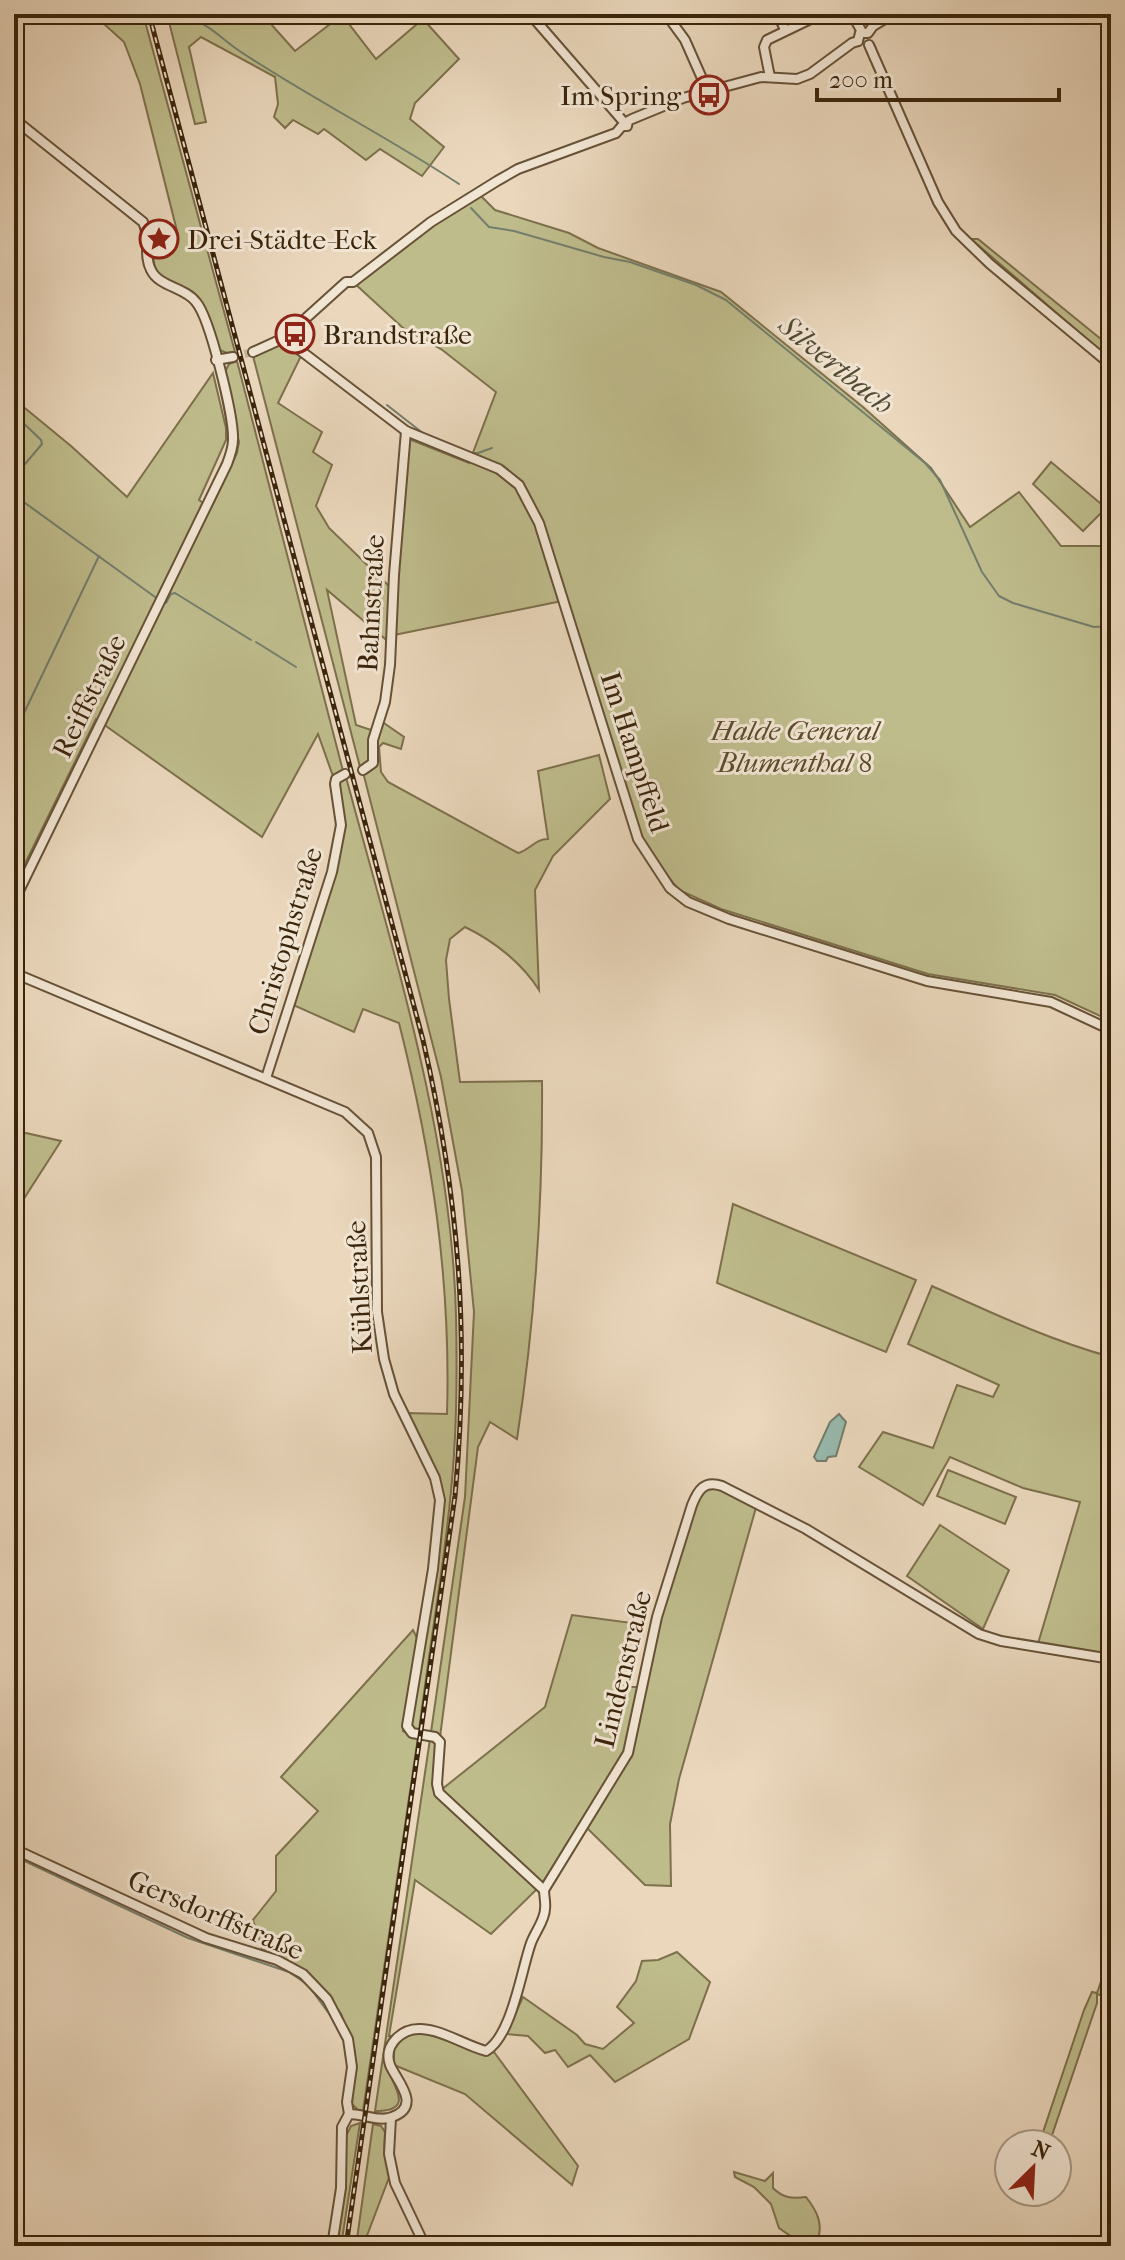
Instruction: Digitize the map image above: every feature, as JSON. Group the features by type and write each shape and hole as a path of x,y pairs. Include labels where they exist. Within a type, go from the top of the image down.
{"street":[{"path":"530,14 624,122"},
{"path":"666,14 685,40 708,92"},
{"path":"778,14 785,30"},
{"path":"770,77 764,44 768,38 821,14"},
{"path":"852,14 863,35 872,38 869,45 938,202 956,231 990,264 1111,365"},
{"path":"253,352 284,338 346,282 353,282 431,222 518,169 616,133 624,122 683,98 770,77 797,79 810,74 893,14"},
{"name":"Reiffstraße","path":"14,119 143,222 148,236 149,268 159,280 197,302 205,316 230,414 233,441 227,464 14,901"},
{"path":"284,338 406,431"},
{"path":"216,360 233,357"},
{"name":"Bahnstraße","path":"363,770 373,763 373,740 388,686 406,431"},
{"name":"Im Hampffeld","path":"406,431 499,469 519,485 539,523 638,839 670,888 688,902 729,919 927,981 1051,1002 1111,1030"},
{"name":"Christophstraße","path":"266,1078 332,872 341,825 335,784 336,779 345,774"},
{"name":"Kühlstraße","path":"14,973 345,1112 368,1133 376,1157 377,1312 384,1359 394,1394 435,1478 440,1500 433,1569 407,1726 412,1733 431,1736 440,1742 439,1793 544,1890"},
{"name":"Lindenstraße","path":"391,2118 401,2111 407,2099 406,2089 391,2067 389,2057 396,2037 418,2029 433,2031 486,2051 494,2046 518,1990 531,1943 546,1911 544,1890 628,1753 657,1617 699,1489 713,1483 722,1486 806,1529 979,1634 1001,1641 1111,1659"},
{"name":"Gersdorffstraße","path":"14,1849 206,1938 277,1960 303,1974 327,1999 348,2039 352,2067 347,2102 349,2114 342,2127 341,2188 332,2246"},
{"path":"349,2114 391,2118 389,2154 395,2183 425,2246"}],"green space":[{"path":"93,14 143,14 235,352 217,349 204,307 191,294 166,280 155,268 154,244 178,235 140,84 124,42"},
{"path":"167,14 262,14 295,51 342,15 376,59 423,19 459,59 415,103 410,119 444,147 422,176 380,149 366,160 324,129 318,134 293,120 285,128 274,117 278,104 275,77 201,37 189,47 206,122 195,124"},
{"name":"Halde General Blumenthal 8","path":"481,196 495,210 569,233 598,248 721,292 863,407 931,468 970,527 1019,492 1061,546 1101,546 1111,554 1111,1021 1055,995 928,974 721,909 679,890 639,840 562,601 394,635 396,575 409,439 469,463 496,392 441,349 403,328 353,282 432,222"},
{"path":"971,239 978,239 1107,344 1111,340 1111,360"},
{"path":"281,344 301,356 278,403 322,432 313,452 332,465 316,506 329,528 390,587 390,643 327,590 356,725 374,731 372,755 368,764 360,767 253,356"},
{"path":"237,361 343,771 334,779 318,734 262,837 96,719 14,886 14,399 127,497 213,373 226,440 199,500 211,508 237,453 239,442 224,374 229,364"},
{"path":"1051,462 1106,508 1083,531 1033,484"},
{"path":"381,721 404,737 401,749 383,743 379,747 381,772 388,782 518,853 548,839 538,771 599,755 610,799 553,856 535,890 539,990 506,954 465,927 450,939 446,960 460,1082 542,1081 542,1126 533,1305 517,1439 490,1422 478,1447 440,1737 431,1732 465,1497 474,1312 462,1191 441,1077 363,772 371,768"},
{"path":"346,777 417,1043 443,1178 452,1246 457,1350 454,1454 419,1731 410,1726 442,1493 407,1413 447,1414 446,1314 430,1169 399,1023 363,1009 354,1032 291,1004 337,854 338,780"},
{"path":"26,1133 61,1141 14,1214 14,1134"},
{"path":"733,1204 916,1280 886,1352 717,1283"},
{"path":"932,1286 1042,1334 1111,1357 1111,1658 1037,1647 1080,1502 1023,1488 950,1457 923,1505 859,1467 883,1432 933,1448 957,1385 993,1397 999,1385 908,1344"},
{"path":"948,1470 1016,1497 1005,1524 937,1496"},
{"path":"719,1487 757,1504 679,1779 670,1824 671,1886 645,1885 586,1827 542,1883 441,1790 545,1707 572,1615 632,1623 626,1662 627,1687 645,1687 658,1617 692,1506 707,1488"},
{"path":"940,1525 1009,1570 983,1629 907,1576"},
{"path":"413,1630 417,1638 403,1731 418,1737 363,2111 352,2104 355,2052 341,2014 313,1978 262,1949 253,1920 276,1891 276,1856 318,1811 281,1777"},
{"path":"430,1739 437,1742 435,1785 538,1888 491,1934 415,1880 387,2061 399,2097 395,2107 375,2111"},
{"path":"677,1952 710,1982 689,2039 615,2082 590,2055 568,2067 555,2050 545,2053 528,2036 506,2034 523,1997 585,2044 603,2049 634,2023 617,2007 636,1981 642,1961 658,1960"},
{"path":"1111,1953 1111,1999 1097,1994 1097,2003 1054,2128 1044,2128 1084,2010 1092,1992 1097,1993"},
{"path":"425,2033 484,2054 494,2052 578,2166 572,2185 465,2094 394,2065 394,2048 398,2040"},
{"path":"360,2123 341,2246 336,2246 345,2189 346,2136 351,2126"},
{"path":"373,2124 381,2126 385,2132 384,2153 390,2175 363,2246 356,2246"},
{"path":"734,2172 765,2181 773,2173 773,2188 780,2194 806,2197 818,2218 820,2230 817,2243 805,2246 779,2228 771,2204 754,2187 735,2177"}],"water":[{"path":"839,1414 846,1422 836,1456 817,1461 814,1457 830,1422"}],"waterway":[{"path":"245,14 250,17"},
{"name":"Silvertbach","path":"184,17 207,27 268,69 459,184"},
{"name":"Silvertbach","path":"471,208 489,227 630,262 696,285 726,300 925,463 940,480 982,572 999,596 1094,627 1111,626"},
{"path":"387,405 424,434"},
{"path":"14,414 42,444 14,477"},
{"path":"470,453 492,448"},
{"path":"14,495 155,597"},
{"path":"14,734 99,556"},
{"path":"166,603 175,593 251,640"},
{"path":"256,642 296,667"},
{"path":"14,1856 188,1938 289,1972 308,1985 330,2015"},
{"path":"337,2028 342,2038"}],"tunnel":[{"path":"233,357 253,352"}],"railway":[{"path":"149,14 423,1040 445,1155 458,1267 461,1379 455,1496 346,2246"}],"place":[{"name":"Im Spring","path":"709,95"},
{"name":"Drei-Städte-Eck","path":"159,239"},
{"name":"Brandstraße","path":"295,334"}]}
